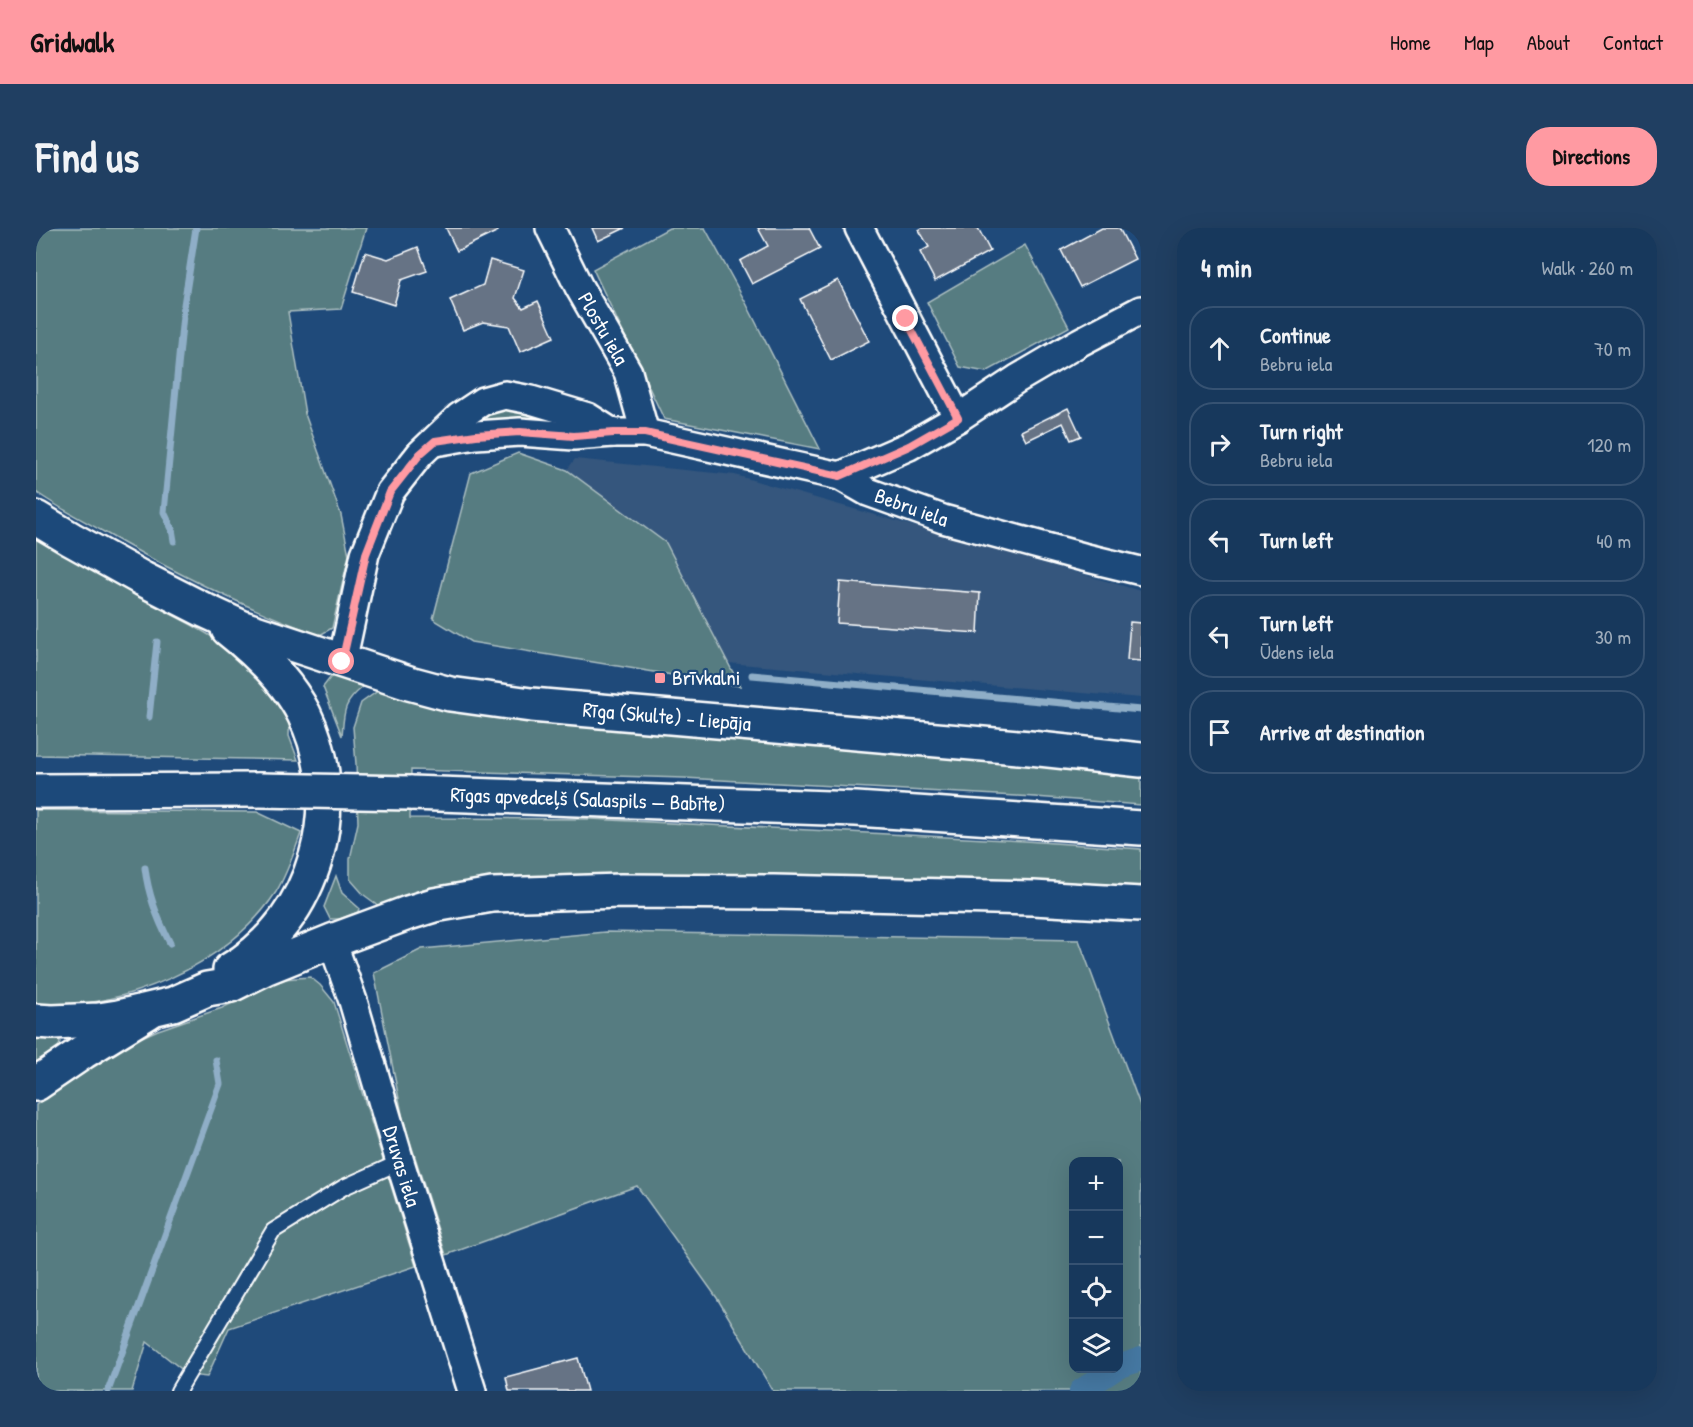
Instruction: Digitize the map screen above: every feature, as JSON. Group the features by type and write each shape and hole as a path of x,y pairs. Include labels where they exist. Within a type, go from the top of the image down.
{"main road":[{"name":"Rīga (Skulte) - Liepāja","path":"36,518 81,545 243,628 342,662 440,691 490,700 604,712 1141,759"},
{"name":"Rīga (Skulte) - Liepāja","path":"206,611 247,644 286,685 303,712 317,745 322,776 324,821 317,855 305,885 289,915 265,944 224,973 207,989"},
{"name":"Rīgas apvedceļš (Salaspils — Babīte)","path":"36,791 259,790 410,793 856,808 1141,828"},
{"name":"Rīga (Skulte) - Liepāja","path":"36,1021 99,1020 173,1004 207,989 231,985 265,968 332,941 434,905 492,895 621,891 774,892 1033,898 1141,904"},
{"path":"36,1084 153,1009"}],"street":[{"name":"Plostu iela","path":"550,228 579,287 628,372 645,433"},
{"path":"859,228 958,418"},
{"path":"840,476 909,446 958,418 1017,378 1141,310"},
{"path":"342,662 366,554 390,492 420,454 459,417 483,401 505,395 531,400 588,417 613,433"},
{"name":"Bebru iela","path":"435,441 520,432 574,436 645,433 840,476 868,492 943,519 1141,571"},
{"name":"Druvas iela","path":"332,941 353,1001 400,1162 472,1391"}],"lane":[{"path":"178,1391 273,1231 344,1187 400,1162"},
{"path":"189,1375 193,1391"}],"shaded area":[{"path":"575,459 735,475 1141,591 1141,698 728,663 666,543 567,470"}],"green space":[{"path":"36,228 366,228 341,309 288,312 305,414 341,515 349,555 332,628 320,635 236,601 156,561 36,492"},
{"path":"669,228 705,228 820,449 664,419 593,269"},
{"path":"1025,245 1069,327 986,372 960,367 927,302"},
{"path":"495,406 568,421 478,426 474,418"},
{"path":"518,453 567,470 666,543 740,686 471,642 433,619 471,473"},
{"path":"36,539 233,649 290,708 289,736 298,760 36,755"},
{"path":"333,674 361,682 363,687 348,703 343,720 342,736 323,687"},
{"path":"382,688 1141,770 1141,805 684,778 411,770 410,818 591,819 1141,849 1141,889 548,879 477,881 423,889 379,906 364,895 350,879 350,859 358,823 353,727 361,703"},
{"path":"36,810 257,812 301,833 287,871 276,892 256,918 231,941 202,961 170,978 137,991 103,1000 69,1005 36,1005"},
{"path":"336,876 342,893 359,908 358,912 340,919 330,919 324,907"},
{"path":"605,932 1079,940 1141,1108 1141,1391 773,1391 717,1298 637,1186 446,1255 403,1119 374,973 422,949"},
{"path":"310,977 334,1002 416,1266 229,1328 207,1377 189,1375 147,1342 132,1391 36,1391 36,1105 117,1048 158,1030 222,1008 283,979"},
{"path":"36,1036 56,1038 60,1041 59,1048 36,1065"}],"building":[{"path":"446,228 497,228 498,231 457,251"},
{"path":"592,228 625,228 598,241"},
{"path":"758,228 809,228 820,249 752,284 740,261 768,246"},
{"path":"922,228 978,228 990,251 935,281 920,252 929,247 919,230"},
{"path":"1102,228 1119,228 1135,259 1080,287 1061,250"},
{"path":"418,247 427,271 401,280 394,305 353,292 365,252 388,259"},
{"path":"490,260 524,270 515,298 523,308 538,301 554,337 520,352 509,326 483,322 463,330 450,300 483,285"},
{"path":"838,280 869,341 831,360 800,299"},
{"path":"1068,408 1081,436 1071,440 1063,423 1026,441 1021,431"},
{"path":"840,582 980,593 978,633 837,623"},
{"path":"1130,622 1141,623 1141,661 1127,660"},
{"path":"578,1358 587,1391 509,1391 506,1377"}],"waterway":[{"path":"174,541 172,529 164,512 184,305 196,228"},
{"path":"149,717 157,642"},
{"path":"752,675 1141,710"},
{"path":"145,868 154,907 170,943"},
{"path":"108,1391 220,1084 216,1060"},
{"path":"1123,1365 1141,1359"},
{"path":"1081,1391 1108,1373"}],"place":[{"name":"Brīvkalni","path":"660,678"}],"route":[{"path":"342,662 366,554 390,492 420,454 435,441 520,432 574,436 645,433 840,476 909,446 958,418 906,319"}]}
